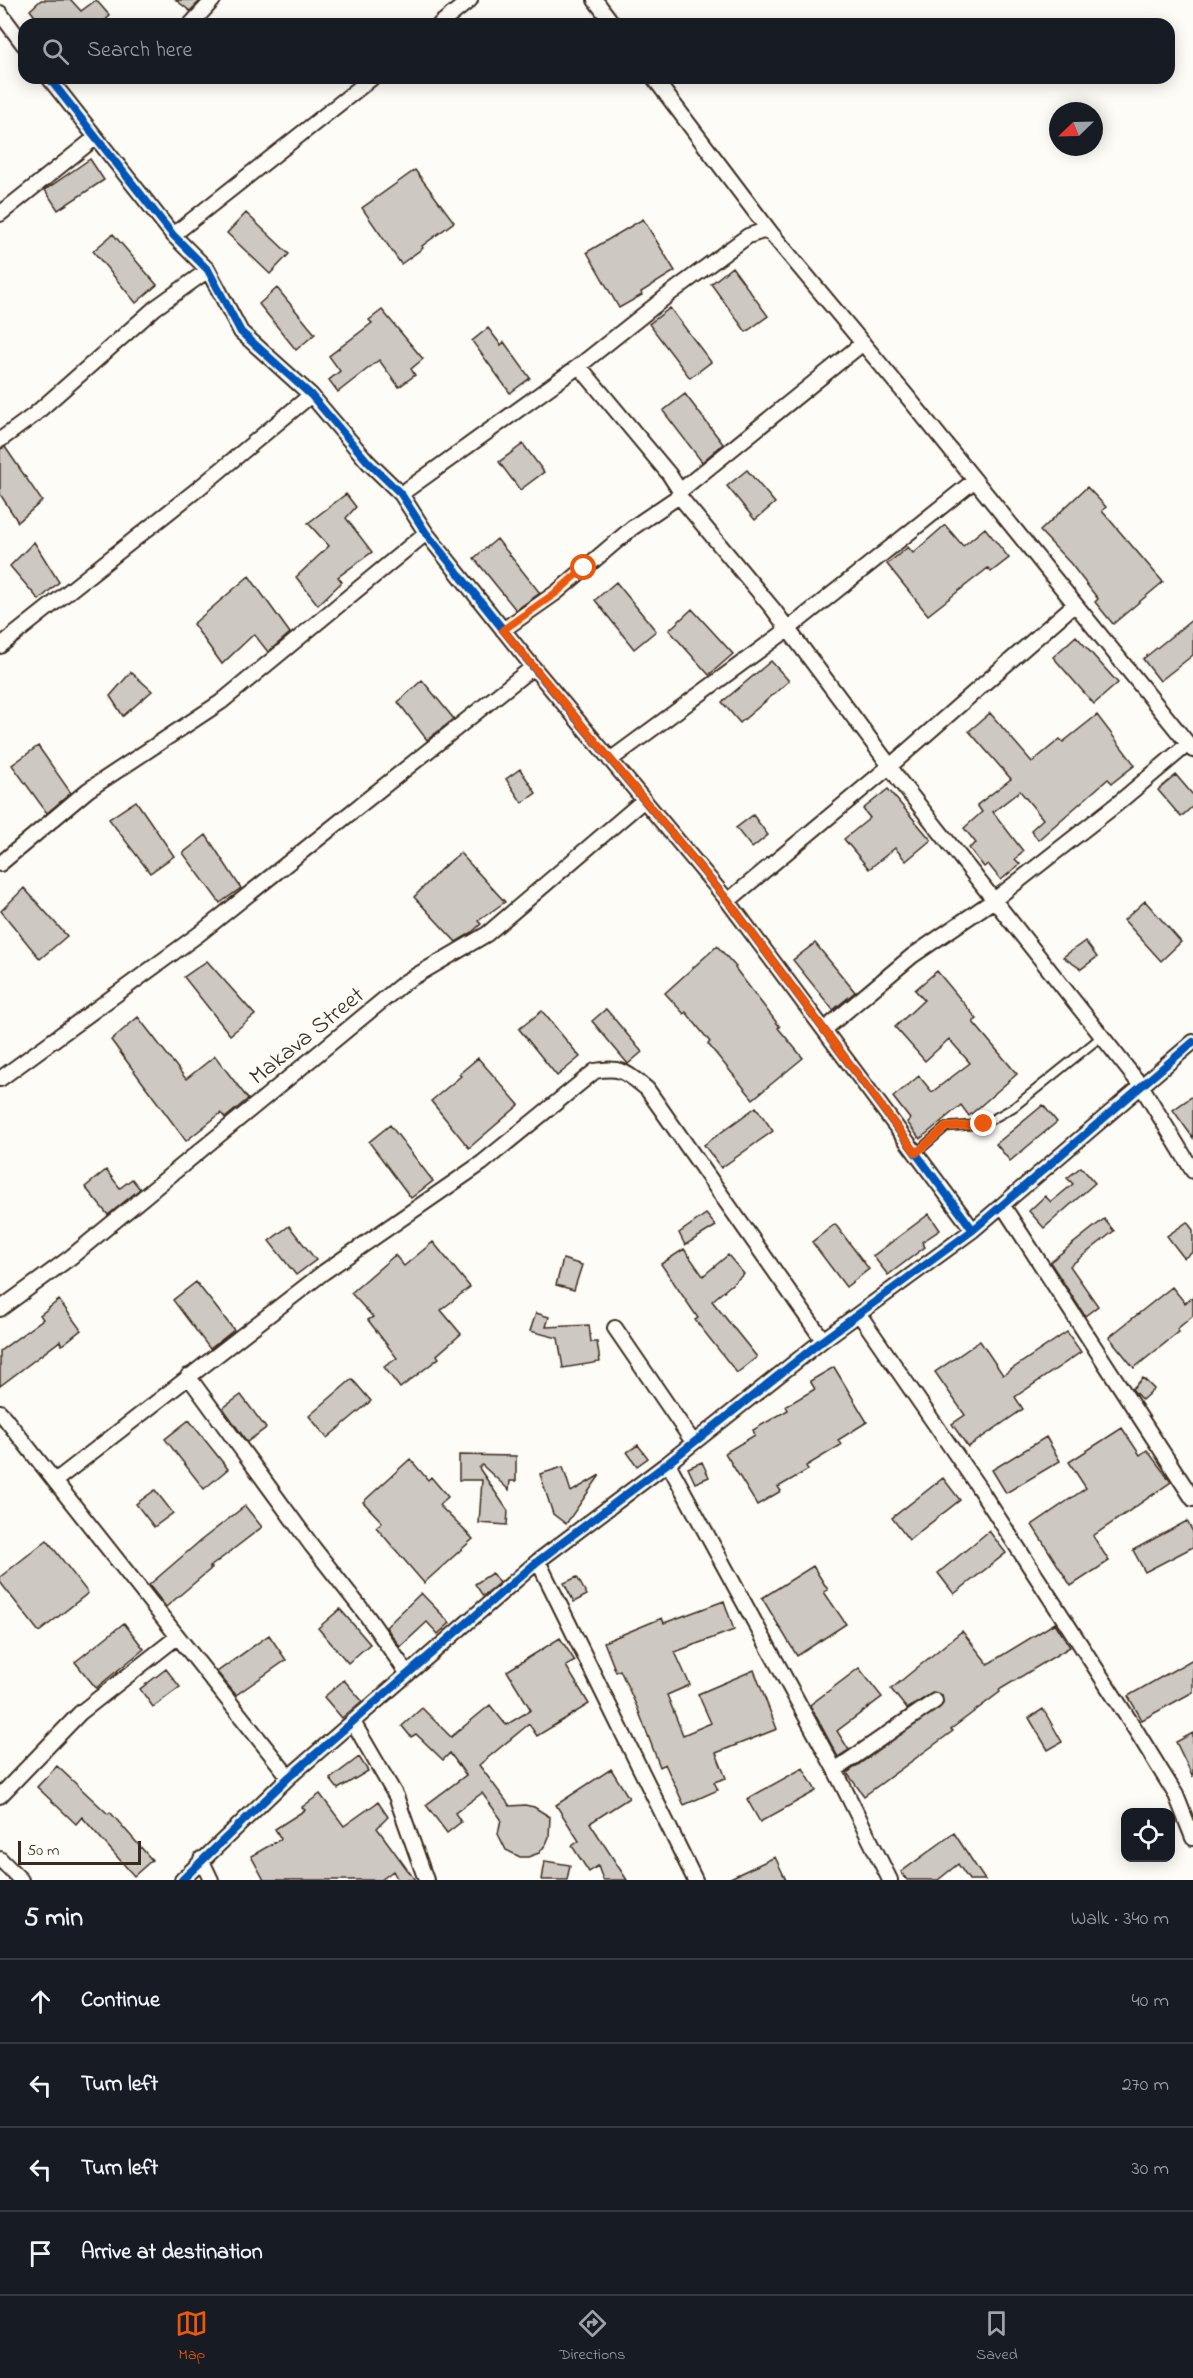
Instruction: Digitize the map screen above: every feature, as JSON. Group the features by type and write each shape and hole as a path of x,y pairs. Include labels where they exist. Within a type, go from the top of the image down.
{"street":[{"path":"196,18 213,0"},
{"path":"448,18 470,0"},
{"path":"595,0 608,18"},
{"path":"0,13 18,37"},
{"path":"54,84 173,235 208,270 242,332 311,395 368,462 401,494 426,533 503,630 728,901 973,1230"},
{"path":"173,235 364,84"},
{"path":"659,84 771,233 1191,747 994,900 912,956 824,1030"},
{"path":"0,214 95,138"},
{"path":"401,494 579,366 672,292 748,236 763,231 771,233"},
{"path":"0,440 34,414 155,308 208,270"},
{"path":"503,630 557,592 632,528 679,493 863,343"},
{"path":"579,366 669,474 679,493 787,630 899,780 1142,1087 1193,1171"},
{"path":"0,646 199,488 311,395"},
{"path":"610,760 787,630 975,480"},
{"path":"0,864 88,790 221,702 426,533"},
{"path":"728,901 890,766 1075,604"},
{"path":"0,1078 199,934 533,667"},
{"name":"Makava Street","path":"0,1309 71,1257 405,982 487,934 644,800"},
{"path":"182,1880 201,1859 289,1777 538,1561 668,1463 823,1340 973,1230 1193,1042"},
{"path":"55,1481 324,1272 482,1163 596,1071 607,1069 627,1072 646,1089 823,1340"},
{"path":"1003,1206 1193,1499"},
{"path":"859,1314 979,1488 1137,1732 1176,1795 1193,1838"},
{"path":"615,1328 693,1442"},
{"path":"188,1376 312,1546 368,1616 408,1674"},
{"path":"0,1412 289,1777"},
{"path":"668,1463 835,1770 890,1880"},
{"path":"538,1561 695,1880"},
{"path":"0,1796 80,1713 177,1637"},
{"path":"835,1770 935,1701"},
{"path":"353,1722 396,1796 426,1880"},
{"path":"0,1859 21,1880"},
{"path":"201,1859 211,1880"}],"lane":[{"path":"916,1153 946,1127 984,1124 1014,1107 1102,1036"}],"building":[{"path":"41,0 71,0 81,11 96,0 110,16 108,18 36,18 30,10"},
{"path":"176,0 201,0 190,11"},
{"path":"90,159 104,180 58,210 45,190"},
{"path":"415,170 454,222 401,264 362,208"},
{"path":"246,213 289,254 270,274 227,233"},
{"path":"643,219 675,271 641,292 642,295 619,308 587,252"},
{"path":"113,234 157,285 136,303 93,251"},
{"path":"732,267 768,316 746,332 711,284"},
{"path":"277,288 315,334 296,350 259,304"},
{"path":"670,308 711,362 690,378 649,324"},
{"path":"382,310 423,359 411,369 415,375 399,387 379,360 338,392 329,380 340,371 329,356 372,323 369,320"},
{"path":"488,328 501,345 504,342 530,378 510,393 472,341"},
{"path":"685,394 723,444 702,462 663,411"},
{"path":"523,444 544,472 520,490 499,462"},
{"path":"5,447 42,501 18,522 0,494 0,449"},
{"path":"747,470 775,503 755,520 727,486"},
{"path":"1087,487 1106,507 1102,511 1163,582 1113,624 1095,602 1098,599 1071,564 1040,531"},
{"path":"346,494 356,507 346,518 372,552 338,577 342,582 318,605 296,577 329,546 308,523"},
{"path":"945,525 963,546 985,528 1009,558 991,572 988,568 928,615 887,564 908,547 913,553"},
{"path":"497,539 540,593 516,610 474,558"},
{"path":"34,542 59,582 39,600 10,566"},
{"path":"249,576 290,633 268,652 254,634 222,664 193,624"},
{"path":"616,582 656,631 634,649 595,600"},
{"path":"692,609 733,654 709,675 669,630"},
{"path":"1193,619 1193,655 1160,681 1143,659"},
{"path":"1076,636 1118,683 1094,704 1053,657"},
{"path":"771,661 789,681 740,723 722,702"},
{"path":"131,672 152,691 123,716 110,696"},
{"path":"422,680 454,719 427,740 398,702"},
{"path":"990,713 1032,762 1060,739 1063,742 1097,715 1135,765 1112,783 1108,779 1038,840 1031,830 1043,819 1020,791 993,812 1023,851 1015,859 1020,864 1001,880 988,864 984,867 969,848 976,843 964,828 982,812 977,805 1011,779 969,731"},
{"path":"38,746 71,793 47,813 12,765"},
{"path":"520,769 536,793 522,803 506,779"},
{"path":"1176,775 1193,795 1193,806 1181,817 1158,790"},
{"path":"888,789 931,840 906,861 895,848 869,869 844,839 870,818 863,809"},
{"path":"136,801 174,856 150,873 109,819"},
{"path":"753,815 768,835 752,848 736,828"},
{"path":"206,835 241,888 220,903 183,853"},
{"path":"460,853 505,902 478,921 481,924 471,933 456,942 414,897"},
{"path":"24,888 67,936 40,959 1,911"},
{"path":"1145,901 1181,942 1161,961 1124,920"},
{"path":"1085,941 1097,957 1081,969 1063,957"},
{"path":"815,943 855,992 833,1010 793,960"},
{"path":"717,946 736,967 780,1027 778,1028 803,1058 753,1099 708,1044 710,1042 686,1012 684,1014 665,993"},
{"path":"207,961 255,1015 230,1035 184,977"},
{"path":"937,971 977,1019 973,1022 1017,1074 969,1116 961,1105 920,1139 907,1122 910,1119 893,1097 919,1076 932,1092 970,1063 949,1039 925,1061 895,1027 924,1000 915,990"},
{"path":"606,1009 642,1052 628,1064 592,1021"},
{"path":"542,1011 580,1057 557,1076 519,1029"},
{"path":"138,1017 186,1079 215,1056 248,1099 225,1118 221,1113 186,1141 111,1040"},
{"path":"478,1058 519,1105 469,1148 431,1101 461,1076 459,1074"},
{"path":"1193,1096 1193,1138 1173,1110"},
{"path":"1043,1105 1057,1122 1010,1161 996,1144"},
{"path":"756,1107 773,1131 721,1168 704,1145"},
{"path":"390,1125 433,1181 411,1198 369,1142"},
{"path":"1081,1167 1095,1183 1044,1228 1029,1211 1045,1196 1051,1202 1073,1184 1067,1178"},
{"path":"106,1170 120,1188 132,1179 140,1189 108,1215 85,1187"},
{"path":"706,1214 716,1226 685,1245 679,1233"},
{"path":"929,1214 940,1230 922,1242 925,1247 888,1275 873,1256"},
{"path":"1104,1219 1114,1231 1070,1266 1098,1306 1085,1316 1050,1262"},
{"path":"1187,1222 1193,1230 1193,1252 1184,1258 1167,1236"},
{"path":"835,1224 869,1269 846,1287 812,1242"},
{"path":"289,1226 316,1260 296,1275 269,1241"},
{"path":"433,1242 470,1287 441,1310 461,1334 437,1355 439,1358 400,1388 384,1367 397,1358 368,1320 373,1317 351,1293 395,1255 404,1266"},
{"path":"684,1249 703,1276 728,1255 744,1274 712,1301 757,1357 737,1373 695,1320 698,1318 661,1264"},
{"path":"563,1259 582,1265 574,1290 556,1285"},
{"path":"196,1282 234,1330 210,1349 173,1300"},
{"path":"1172,1287 1185,1303 1193,1297 1193,1316 1177,1329 1179,1332 1134,1368 1109,1337"},
{"path":"59,1300 81,1330 62,1345 60,1341 0,1386 0,1351 43,1319 40,1315"},
{"path":"536,1313 549,1317 546,1327 589,1325 591,1342 597,1342 600,1362 563,1368 558,1338 530,1331"},
{"path":"1067,1332 1081,1352 1015,1397 1023,1409 968,1447 952,1424 965,1415 935,1372 980,1341 1003,1375"},
{"path":"834,1367 867,1422 838,1440 841,1445 806,1466 808,1470 778,1487 781,1491 757,1505 725,1453 755,1435 753,1430 788,1410 786,1406 815,1389 810,1381"},
{"path":"1143,1378 1154,1389 1142,1400 1132,1389"},
{"path":"352,1379 371,1401 327,1438 309,1416"},
{"path":"241,1395 266,1428 247,1442 223,1408"},
{"path":"189,1420 228,1469 204,1489 165,1439"},
{"path":"1122,1428 1140,1455 1147,1450 1171,1482 1093,1536 1109,1561 1071,1586 1032,1525 1086,1488 1069,1462"},
{"path":"1046,1437 1060,1461 1006,1493 992,1470"},
{"path":"638,1445 648,1458 637,1466 627,1452"},
{"path":"459,1455 516,1456 516,1481 510,1481 509,1490 482,1465 479,1468 508,1511 507,1525 479,1523 482,1480 459,1480"},
{"path":"410,1459 428,1480 431,1477 448,1497 439,1505 473,1539 424,1583 376,1527 382,1522 363,1502"},
{"path":"702,1462 709,1477 695,1483 688,1468"},
{"path":"563,1467 571,1492 600,1475 566,1524 553,1514 540,1474"},
{"path":"943,1478 960,1500 909,1540 892,1518"},
{"path":"155,1490 173,1513 154,1527 136,1504"},
{"path":"245,1506 262,1527 210,1567 212,1568 166,1607 149,1585"},
{"path":"1187,1521 1193,1532 1193,1547 1145,1572 1133,1550"},
{"path":"989,1531 1006,1553 954,1594 938,1573"},
{"path":"47,1540 88,1593 39,1632 0,1582 0,1577"},
{"path":"813,1566 828,1590 824,1592 846,1624 797,1656 762,1598"},
{"path":"492,1573 499,1583 483,1596 475,1584"},
{"path":"577,1577 587,1595 574,1602 564,1583"},
{"path":"421,1593 450,1623 438,1634 427,1622 400,1647 386,1627"},
{"path":"724,1601 734,1630 675,1652 690,1685 667,1695 683,1735 711,1723 698,1694 754,1670 777,1729 716,1753 726,1778 714,1782 718,1790 684,1805 665,1764 660,1767 637,1707 620,1670 616,1672 604,1642 662,1618 664,1623"},
{"path":"340,1609 370,1644 348,1663 318,1628"},
{"path":"124,1623 144,1649 96,1688 75,1662"},
{"path":"1055,1623 1070,1647 999,1690 1000,1692 951,1729 953,1731 864,1796 847,1773 943,1704 942,1695 934,1692 907,1709 891,1689 962,1631 988,1664"},
{"path":"269,1635 286,1660 236,1695 217,1672"},
{"path":"560,1638 575,1661 566,1666 589,1704 537,1736 529,1724 479,1765 510,1806 534,1807 550,1817 549,1837 546,1844 539,1853 528,1857 520,1857 506,1850 498,1834 501,1819 482,1793 455,1813 461,1822 447,1833 426,1805 466,1775 450,1753 443,1760 416,1734 411,1737 402,1726 422,1708 451,1737 490,1705 506,1725 531,1710 507,1671"},
{"path":"1193,1659 1193,1692 1142,1720 1128,1696"},
{"path":"859,1668 882,1697 837,1731 849,1750 838,1757 810,1705"},
{"path":"166,1669 180,1687 153,1707 140,1689"},
{"path":"344,1680 362,1701 342,1718 324,1697"},
{"path":"1043,1709 1062,1742 1048,1750 1029,1718"},
{"path":"1193,1733 1193,1777 1176,1742"},
{"path":"359,1757 368,1771 338,1789 330,1779"},
{"path":"57,1766 108,1814 110,1812 152,1860 134,1876 82,1817 76,1824 37,1787"},
{"path":"803,1768 816,1791 760,1822 747,1799"},
{"path":"611,1769 629,1798 590,1823 627,1880 603,1880 598,1866 589,1872 572,1846 579,1841 556,1805"},
{"path":"320,1794 344,1826 378,1802 388,1817 377,1828 415,1880 398,1880 393,1871 381,1880 264,1880 251,1856 281,1839 275,1829 305,1810 302,1807"},
{"path":"954,1833 985,1880 969,1880 958,1864 938,1880 907,1880 901,1872"},
{"path":"775,1857 786,1880 726,1880"},
{"path":"545,1861 570,1865 567,1880 542,1880"}],"cycle path":[{"path":"54,84 173,235 208,270 241,332 311,395 368,462 401,494 426,533 533,667 728,901 973,1230"},
{"path":"182,1880 289,1777 538,1561 668,1463 823,1340 973,1230 1193,1042"}],"route":[{"path":"584,568 557,592 503,630 728,901 916,1153 946,1127 984,1124"}]}
